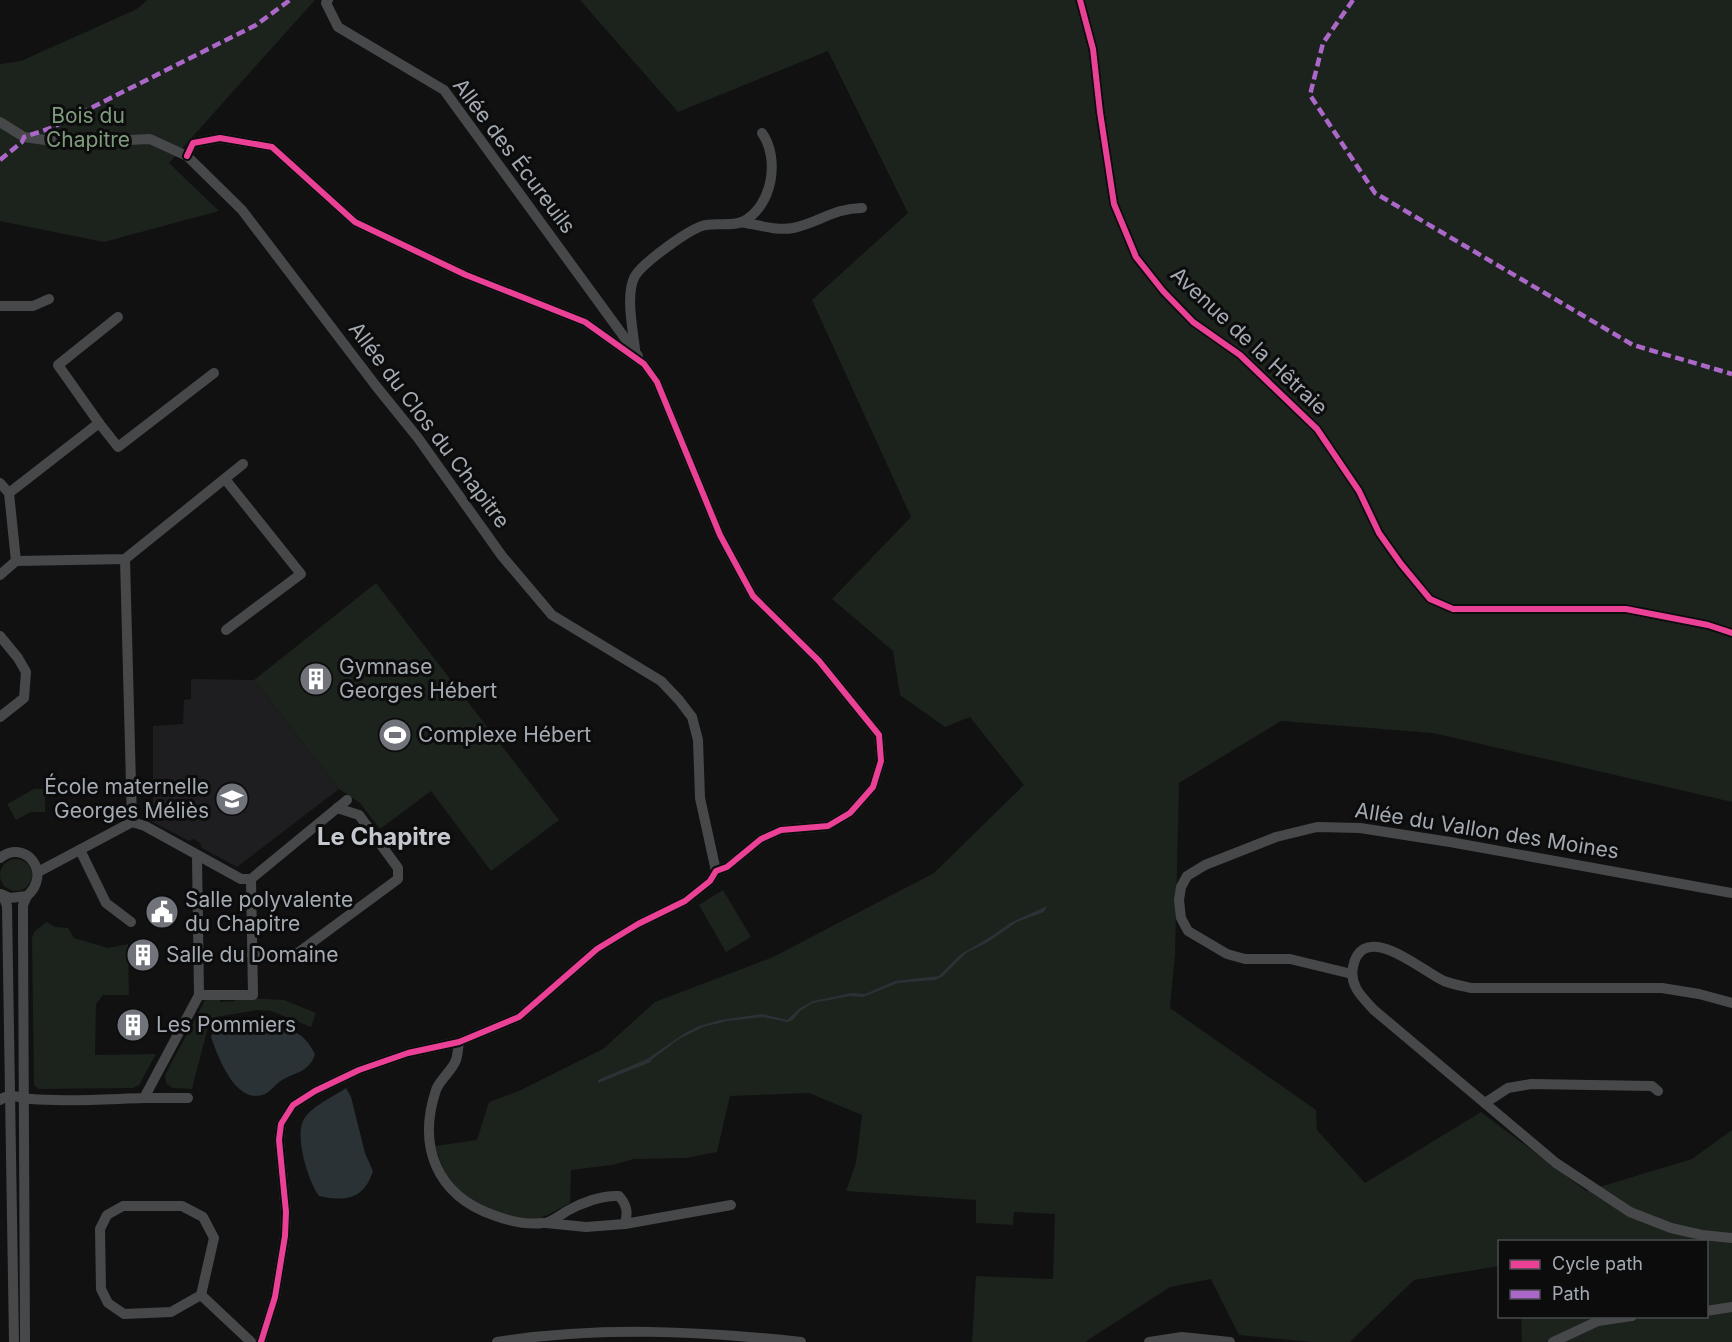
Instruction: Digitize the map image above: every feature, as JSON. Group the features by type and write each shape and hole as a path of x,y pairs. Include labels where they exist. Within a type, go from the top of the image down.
{"street":[{"name":"Avenue de la Hêtraie","path":"1080,0 1093,49 1101,122 1114,204 1136,257 1163,291 1193,322 1240,355 1317,429 1359,491 1379,533 1430,599 1453,609 1626,609 1708,625 1732,633"},
{"name":"Allée des Écureuils","path":"261,1342 275,1297 285,1236 286,1212 279,1140 281,1124 293,1105 315,1091 359,1070 408,1053 459,1042 519,1017 597,949 638,924 685,901 710,881 716,871 727,867 761,838 781,830 828,826 850,813 873,787 881,761 879,735 819,661 753,596 720,535 657,382 644,364 444,90 338,27 327,2"},
{"name":"Allée du Clos du Chapitre","path":"0,122 24,137 66,143 150,140 187,156 242,210 418,438 502,556 552,615 661,681 692,717 698,740 700,798 716,871"},
{"path":"741,222 757,211 768,188 772,168 771,152 768,141 762,133"},
{"path":"187,156 193,143 219,138 272,147 355,222 466,274 585,322 644,364"},
{"path":"635,352 631,316 635,276 648,261 703,225 741,222 783,229 796,227 839,210 862,208"},
{"path":"0,306 33,306 49,299"},
{"path":"118,317 58,365 118,447 214,373"},
{"path":"9,492 99,423"},
{"path":"0,575 16,561 125,559 243,464"},
{"path":"225,479 302,574 226,630"},
{"path":"0,483 9,492 16,561"},
{"path":"125,559 132,822"},
{"path":"0,636 26,672 24,698 0,717"},
{"path":"38,872 132,822 145,826 241,879 251,879 347,800"},
{"path":"252,955 287,956 299,952 398,879 398,868 359,814 337,808"},
{"name":"Allée du Vallon des Moines","path":"1352,974 1290,958 1245,958 1227,954 1188,932 1180,918 1180,887 1187,876 1205,866 1276,837 1317,827 1360,828 1450,842 1732,893"},
{"path":"80,850 106,903 130,922"},
{"path":"0,858 13,852 21,853 29,857 38,872 37,884 23,904 22,928 25,1342"},
{"path":"144,1098 199,995 197,856"},
{"path":"199,995 253,995 251,879"},
{"path":"1,894 10,898 27,896"},
{"path":"1,894 8,906 4,1000 5,1098 12,1187 14,1342"},
{"path":"1732,1003 1699,994 1662,988 1471,988 1443,981 1386,948 1370,947 1358,954 1353,964 1352,974 1356,991 1374,1010 1556,1163 1630,1212 1671,1228 1702,1235 1732,1238"},
{"path":"459,1042 456,1060 437,1089 429,1125 433,1160 449,1188 475,1208 507,1220 586,1227 626,1224 730,1205"},
{"path":"1485,1103 1508,1088 1531,1084 1652,1086 1658,1091"},
{"path":"5,1098 188,1098"},
{"path":"0,1176 12,1187 24,1187"},
{"path":"546,1223 573,1208 611,1195 619,1196 625,1203 628,1213 626,1224"},
{"path":"123,1206 182,1206 203,1217 214,1238 201,1295 171,1312 124,1314 108,1303 100,1289 100,1229 107,1215 123,1206"},
{"path":"201,1295 251,1342"},
{"path":"1708,1311 1732,1307"},
{"path":"1553,1342 1598,1321 1624,1318"},
{"path":"497,1342 597,1332 677,1337 724,1334 801,1342"},
{"path":"1149,1342 1182,1336 1230,1342"}],"shaded area":[{"path":"191,679 254,680 339,789 237,867 202,848 200,843 194,839 189,841 153,822 153,726 183,724 184,700 191,699"},
{"path":"1047,906 1044,912 1017,922 988,942 966,953 942,977 935,980 898,983 863,997 850,996 813,1003 800,1011 793,1020 787,1022 763,1017 727,1021 703,1027 679,1039 651,1062 598,1083 598,1080 647,1059 699,1026 720,1020 762,1014 787,1020 800,1008 813,1001 852,993 865,994 895,981 939,976 961,954 1010,923"},
{"path":"232,1023 252,1029 297,1033 309,1044 315,1054 313,1060 306,1068 281,1081 265,1094 252,1096 244,1092 229,1076 211,1037 219,1027"},
{"path":"346,1088 351,1097 365,1153 373,1171 365,1188 353,1196 338,1199 319,1196 304,1158 301,1146 301,1126 312,1110"}],"green space":[{"name":"Bois du Chapitre","path":"147,0 315,0 169,163 219,211 104,242 0,221 0,64 21,61 137,9"},
{"path":"580,0 1732,0 1732,802 1433,733 1281,721 1179,783 1175,954 1170,1008 1316,1110 1317,1130 1365,1183 1481,1112 1586,1191 1692,1159 1732,1130 1732,1342 1522,1342 1521,1318 1708,1318 1708,1240 1498,1240 1498,1266 1414,1280 1350,1342 1312,1342 1239,1335 1211,1279 1170,1287 1085,1342 972,1342 976,1276 1053,1279 1055,1214 1014,1212 1013,1225 976,1223 976,1200 846,1191 856,1163 862,1115 809,1093 730,1096 717,1152 686,1158 634,1159 612,1165 571,1170 570,1203 540,1218 515,1218 491,1210 469,1198 453,1184 444,1171 435,1146 477,1140 489,1102 521,1090 603,1049 655,1002 773,957 934,873 1024,785 970,717 945,727 900,695 893,651 832,599 911,517 812,300 908,213 828,51 678,112"},
{"name":"Complexe Hébert","path":"376,583 559,820 491,871 431,791 380,829 360,803 339,789 254,680"},
{"path":"34,789 45,789 45,812 31,812 16,820 7,804"},
{"path":"16,859 28,863 32,875 28,887 16,891 4,887 0,875 4,863"},
{"path":"723,890 751,937 726,952 699,905"},
{"path":"46,922 56,927 68,928 74,938 108,948 128,944 129,995 103,995 96,1004 95,1055 156,1054 139,1085 133,1088 39,1089 34,1085 32,938 34,932"},
{"path":"235,997 284,1000 316,1013 311,1027 271,1011 258,1010 216,1017 208,1027 192,1089 172,1088 166,1083 165,1075 205,1000 235,1001"}],"marked path":[{"path":"0,160 22,142 24,137 51,128 256,25 290,0"},
{"path":"1353,0 1323,43 1310,95 1375,193 1633,345 1732,374"}],"cycle path":[{"path":"1080,0 1093,49 1114,204 1136,257 1163,291 1193,322 1240,355 1317,429 1359,491 1379,533 1430,599 1453,609 1626,609 1708,625 1732,633"},
{"path":"187,156 193,143 220,138 272,147 355,222 466,275 585,322 644,364 657,382 720,535 753,596 819,661 879,735 881,761 873,787 850,813 828,826 781,830 761,839 727,867 716,871 710,881 685,901 638,924 597,949 519,1017 459,1042 408,1053 359,1070 315,1091 293,1105 281,1124 279,1140 286,1212 285,1236 275,1297 261,1342"}],"place":[{"name":"Gymnase Georges Hébert","path":"316,679"},
{"name":"Complexe Hébert","path":"395,735"},
{"name":"École maternelle Georges Méliès","path":"232,799"},
{"name":"Salle polyvalente du Chapitre","path":"162,912"},
{"name":"Salle du Domaine","path":"143,955"},
{"name":"Les Pommiers","path":"133,1025"}],"district":[{"name":"Le Chapitre","path":"384,837"}]}
